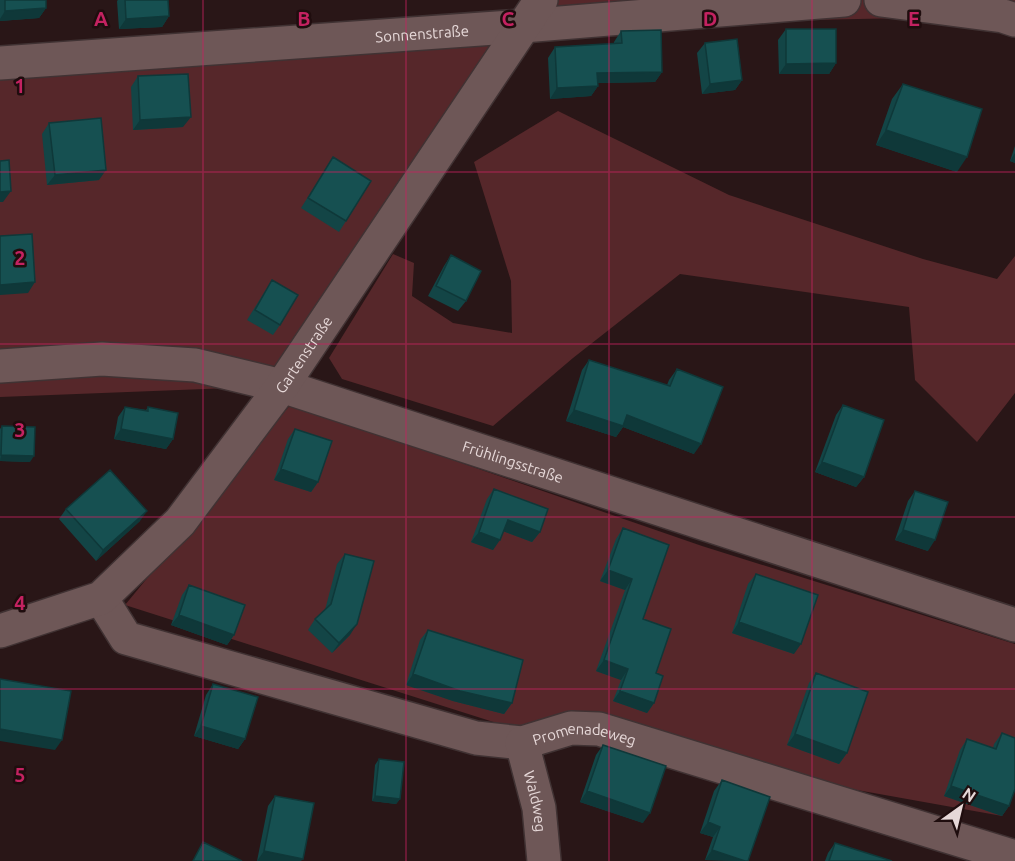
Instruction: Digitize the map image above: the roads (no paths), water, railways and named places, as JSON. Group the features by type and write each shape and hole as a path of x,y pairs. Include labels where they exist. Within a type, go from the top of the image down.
{"street":[{"name":"Sonnenstraße","path":"0,63 532,13 844,0"},
{"path":"881,0 1003,16 1015,20"},
{"name":"Gartenstraße","path":"0,631 101,598 180,522 282,386 532,13"},
{"name":"Frühlingsstraße","path":"0,366 102,359 195,365 282,386 1015,625"},
{"name":"Promenadeweg","path":"101,598 126,638 476,738 522,743 571,728 599,729 1015,857"},
{"name":"Waldweg","path":"522,743 539,808 544,861"}]}
